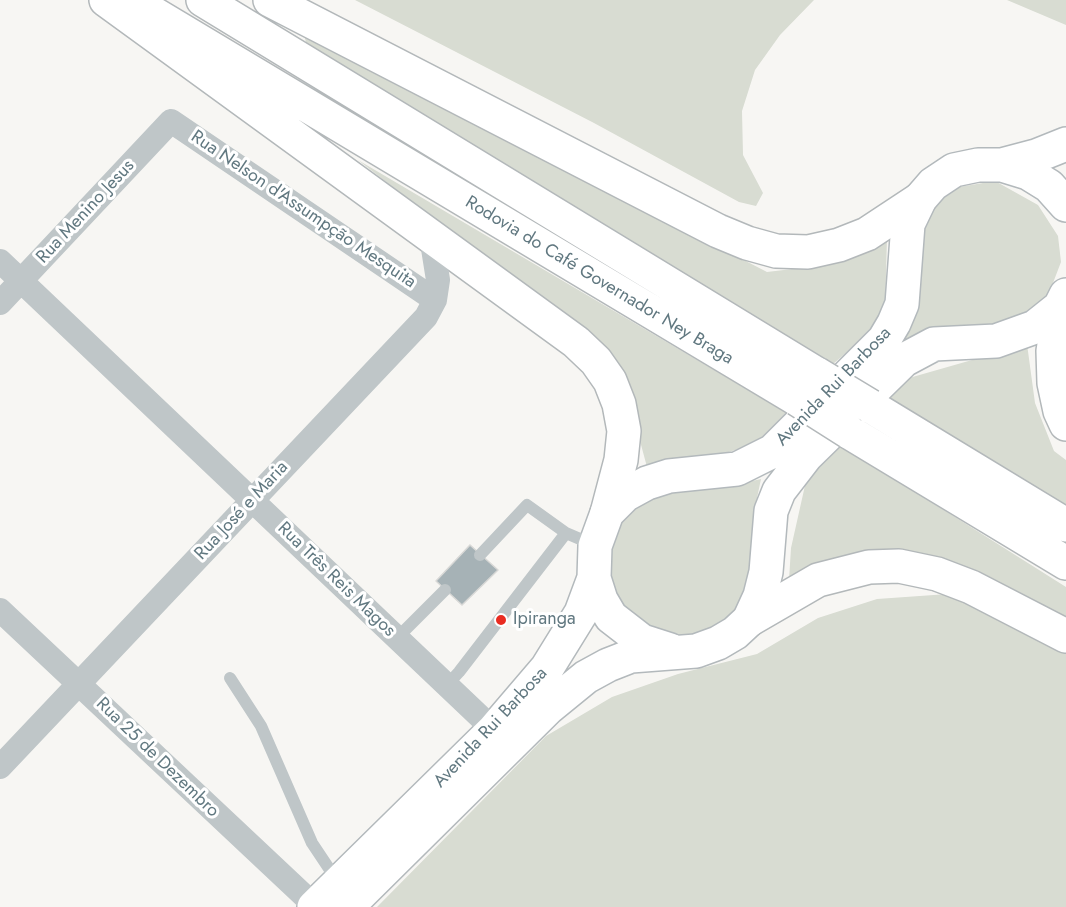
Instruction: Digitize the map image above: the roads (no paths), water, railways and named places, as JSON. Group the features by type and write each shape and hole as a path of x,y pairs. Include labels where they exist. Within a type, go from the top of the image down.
{"main road":[{"path":"106,0 576,342 596,362 610,381 619,404 624,431 621,460 607,513"},
{"name":"Rodovia do Café Governador Ney Braga","path":"131,0 1066,563"},
{"name":"Rodovia do Café Governador Ney Braga","path":"203,0 1066,525"},
{"path":"270,0 718,231 747,243 787,251 808,252 839,245 867,234 920,199"},
{"name":"Avenida Rui Barbosa","path":"343,895 526,695 568,639 595,562 607,513 625,495 647,483 669,476 737,469 758,460 788,438 884,340 894,323 902,304 908,224 920,199 933,184 954,170 978,165 1002,165 1036,156 1066,144"},
{"path":"1002,165 1028,173 1049,186 1066,205"},
{"path":"1063,301 1053,351 1054,383 1060,411 1066,424"},
{"name":"Avenida Rui Barbosa","path":"314,907 343,895 566,692 608,665 631,656 672,651 696,651 718,643 749,620 760,596 766,572 771,511 789,475 904,360 934,344 955,341 996,341 1011,337 1035,327 1063,301"},
{"path":"595,562 601,600 611,617 642,641 672,651"},
{"path":"749,620 818,580 869,567 899,566 937,574 971,587 1066,636"}],"street":[{"name":"Rua Menino Jesus","path":"0,303 171,121"},
{"name":"Rua Nelson d'Assumpção Mesquita","path":"171,121 435,300"},
{"path":"430,236 438,280 435,300"},
{"name":"Rua Três Reis Magos","path":"0,261 494,730"},
{"name":"Rua José e Maria","path":"0,767 426,317 435,300"},
{"name":"Rua 25 de Dezembro","path":"0,610 314,907"}],"lane":[{"path":"480,555 527,505 566,533 595,562"},
{"path":"447,685 566,533"},
{"path":"398,638 445,590"},
{"path":"230,678 261,726 312,843 343,895"}],"place":[{"name":"Ipiranga","path":"501,620"}]}
